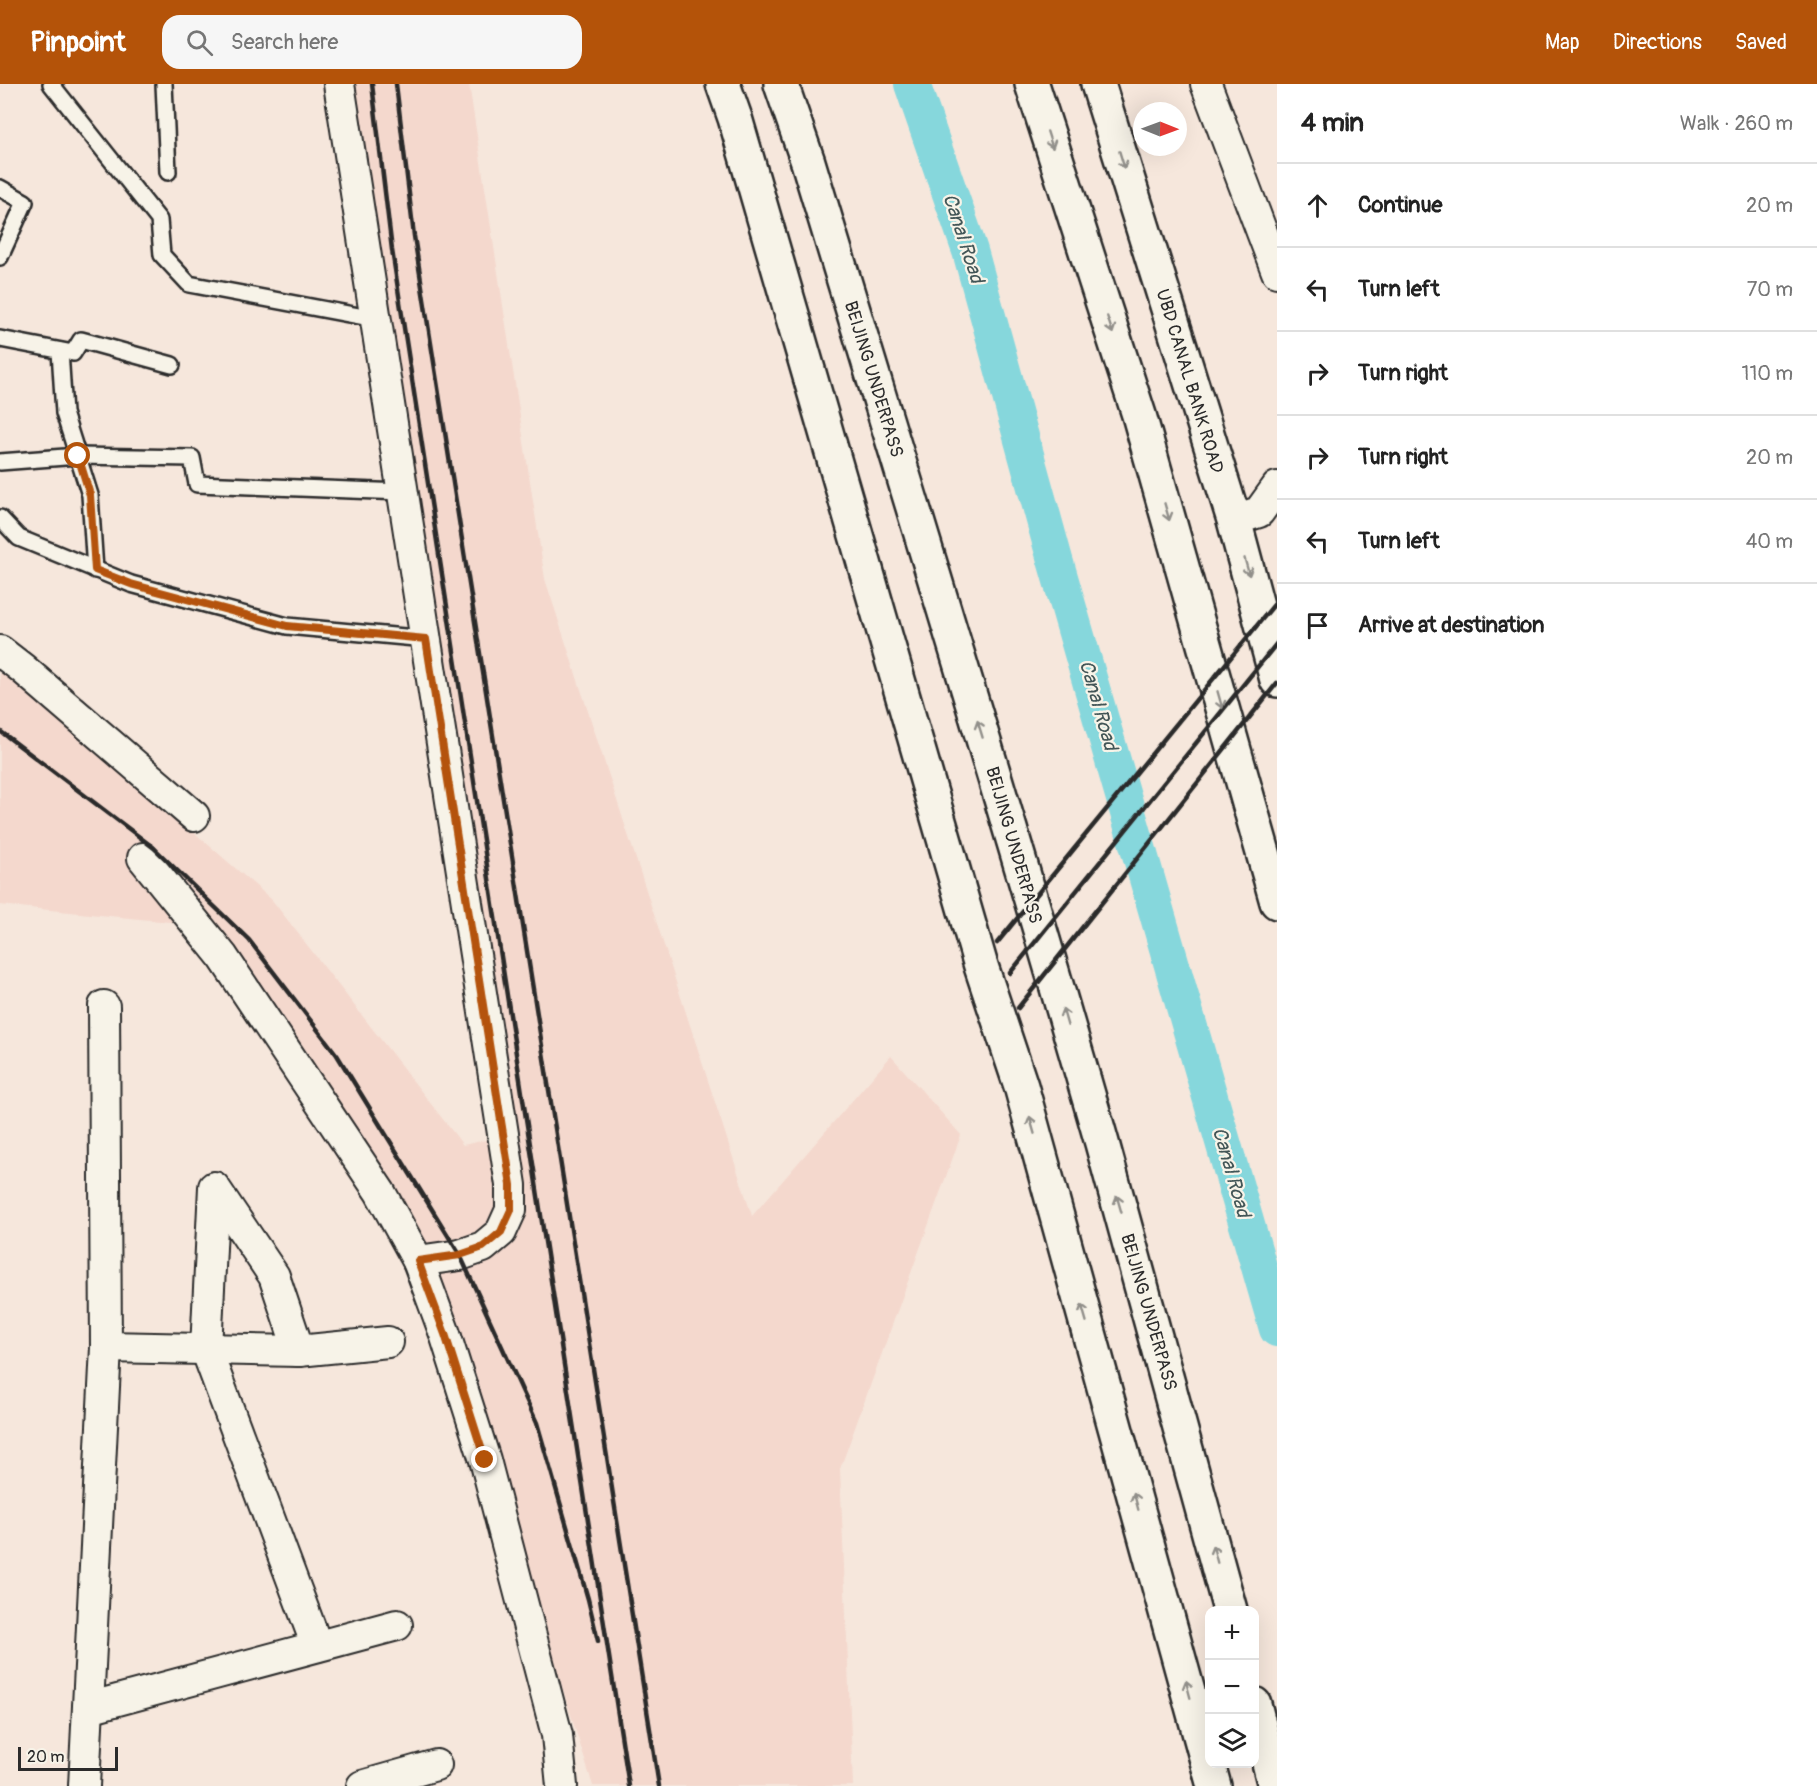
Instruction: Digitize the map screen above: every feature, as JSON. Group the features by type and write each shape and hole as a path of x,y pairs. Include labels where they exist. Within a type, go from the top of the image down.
{"main road":[{"path":"723,84 735,118 991,1000 1021,1086 1214,1786"},
{"name":"BEIJING UNDERPASS","path":"782,84 819,197 1045,949 1170,1387 1229,1606"},
{"path":"1032,84 1139,415 1277,902"},
{"name":"UBD CANAL BANK ROAD","path":"1098,84 1233,520 1277,680"},
{"path":"1257,1714 1275,1786"}],"street":[{"path":"339,84 511,1185 511,1210 501,1232 483,1247 460,1255 418,1261"},
{"path":"1206,84 1277,272"},
{"path":"1233,520 1259,512 1277,487"},
{"path":"0,651 194,816"},
{"path":"143,858 223,957 380,1192 418,1261 445,1334 485,1460 557,1735 562,1786"},
{"path":"84,1786 106,1347 104,1006"},
{"path":"299,1351 274,1276 214,1187 206,1349 317,1646"},
{"path":"106,1347 299,1351 388,1342"},
{"path":"88,1708 397,1625"},
{"path":"362,1786 436,1765"}],"lane":[{"path":"51,84 159,220 162,255 189,284 375,319"},
{"path":"164,84 168,172"},
{"path":"0,188 25,202 0,257"},
{"path":"0,339 73,353 81,340 171,365"},
{"path":"60,351 64,413 90,495 95,570"},
{"path":"0,462 78,456 192,458 197,484 403,492"},
{"path":"0,519 19,538 131,584 287,626 426,639"}],"shaded area":[{"path":"348,84 469,84 545,579 752,1216 891,1056 961,1135 840,1469 853,1786 593,1786 450,1327 180,923 0,905 0,664 272,900 463,1145 490,1139"}],"waterway":[{"name":"Canal Road","path":"912,84 970,251 1055,560 1277,1329"}],"railway":[{"path":"372,84 392,250 629,1786"},
{"path":"396,84 414,236 659,1786"},
{"path":"997,943 1277,601"},
{"path":"1010,973 1277,643"},
{"path":"1018,1008 1277,683"},
{"path":"0,731 154,848 249,940 337,1055 460,1255 537,1423 598,1641"}],"route":[{"path":"78,456 90,495 95,570 131,584 287,626 426,639 511,1185 511,1210 501,1232 483,1247 460,1255 418,1261 445,1334 485,1460"}]}
